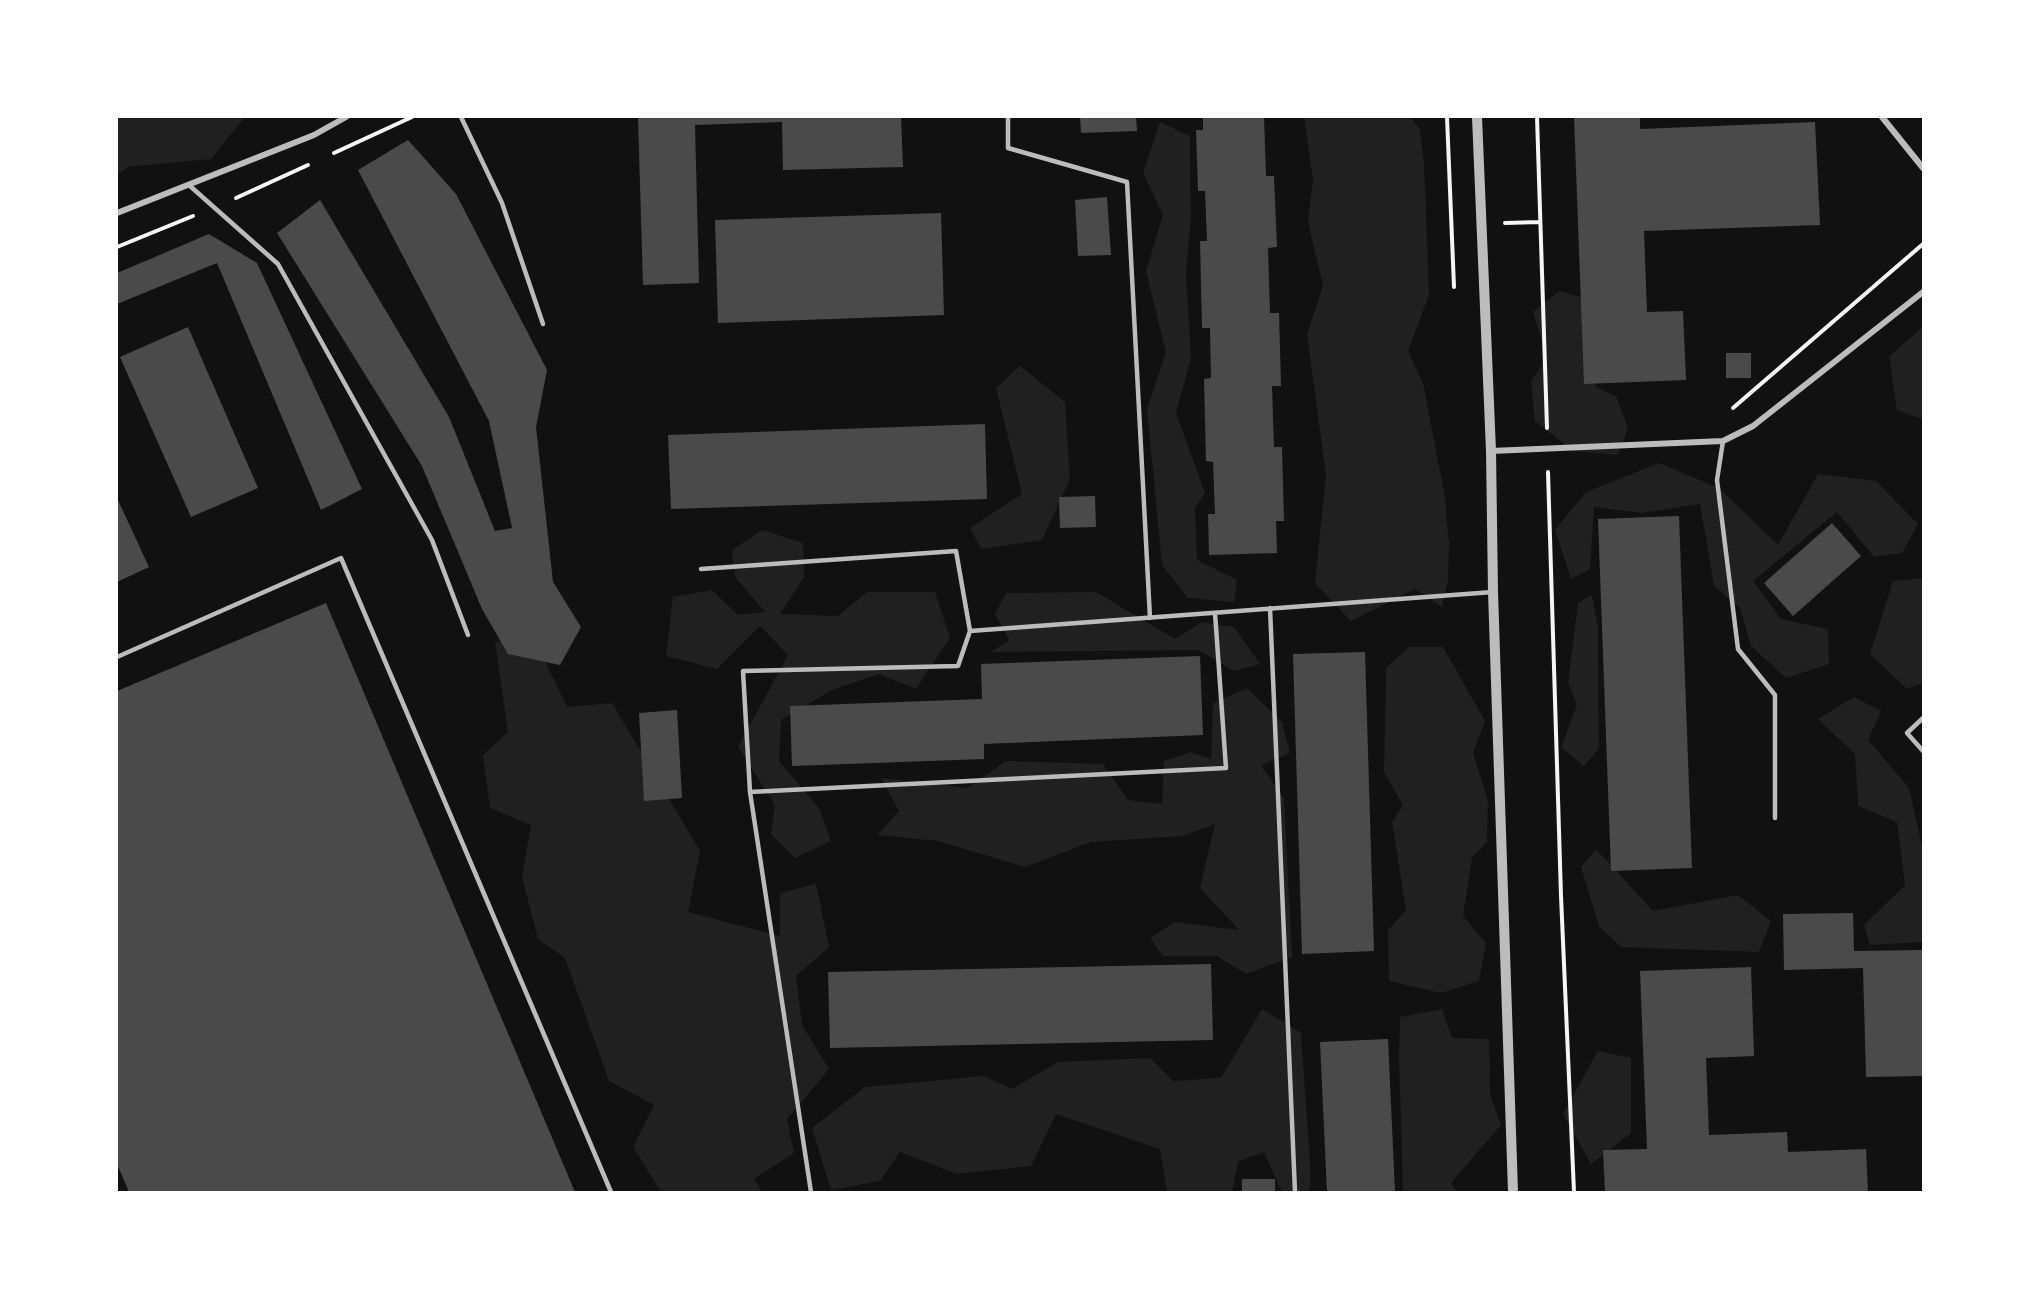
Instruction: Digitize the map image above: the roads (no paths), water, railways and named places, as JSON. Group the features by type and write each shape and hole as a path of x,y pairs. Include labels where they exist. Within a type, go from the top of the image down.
{"street":[{"path":"117,213 314,135 346,117"},
{"path":"1477,117 1491,451 1493,592 1513,1192"},
{"path":"1882,117 1923,168"},
{"path":"1491,451 1723,441 1754,426 1923,292"}],"lane":[{"path":"461,117 502,203 543,324"},
{"path":"1008,117 1008,148 1127,182 1150,618"},
{"path":"190,186 278,264 432,540 468,635"},
{"path":"1723,441 1717,480 1738,649 1775,695 1775,818"},
{"path":"701,569 956,551 970,631 958,666 743,671 750,792 811,1192"},
{"path":"117,657 341,558 611,1192"},
{"path":"970,631 1493,592"},
{"path":"1270,608 1295,1192"},
{"path":"750,792 1226,768 1215,613"},
{"path":"1923,718 1907,733 1923,752"}]}
